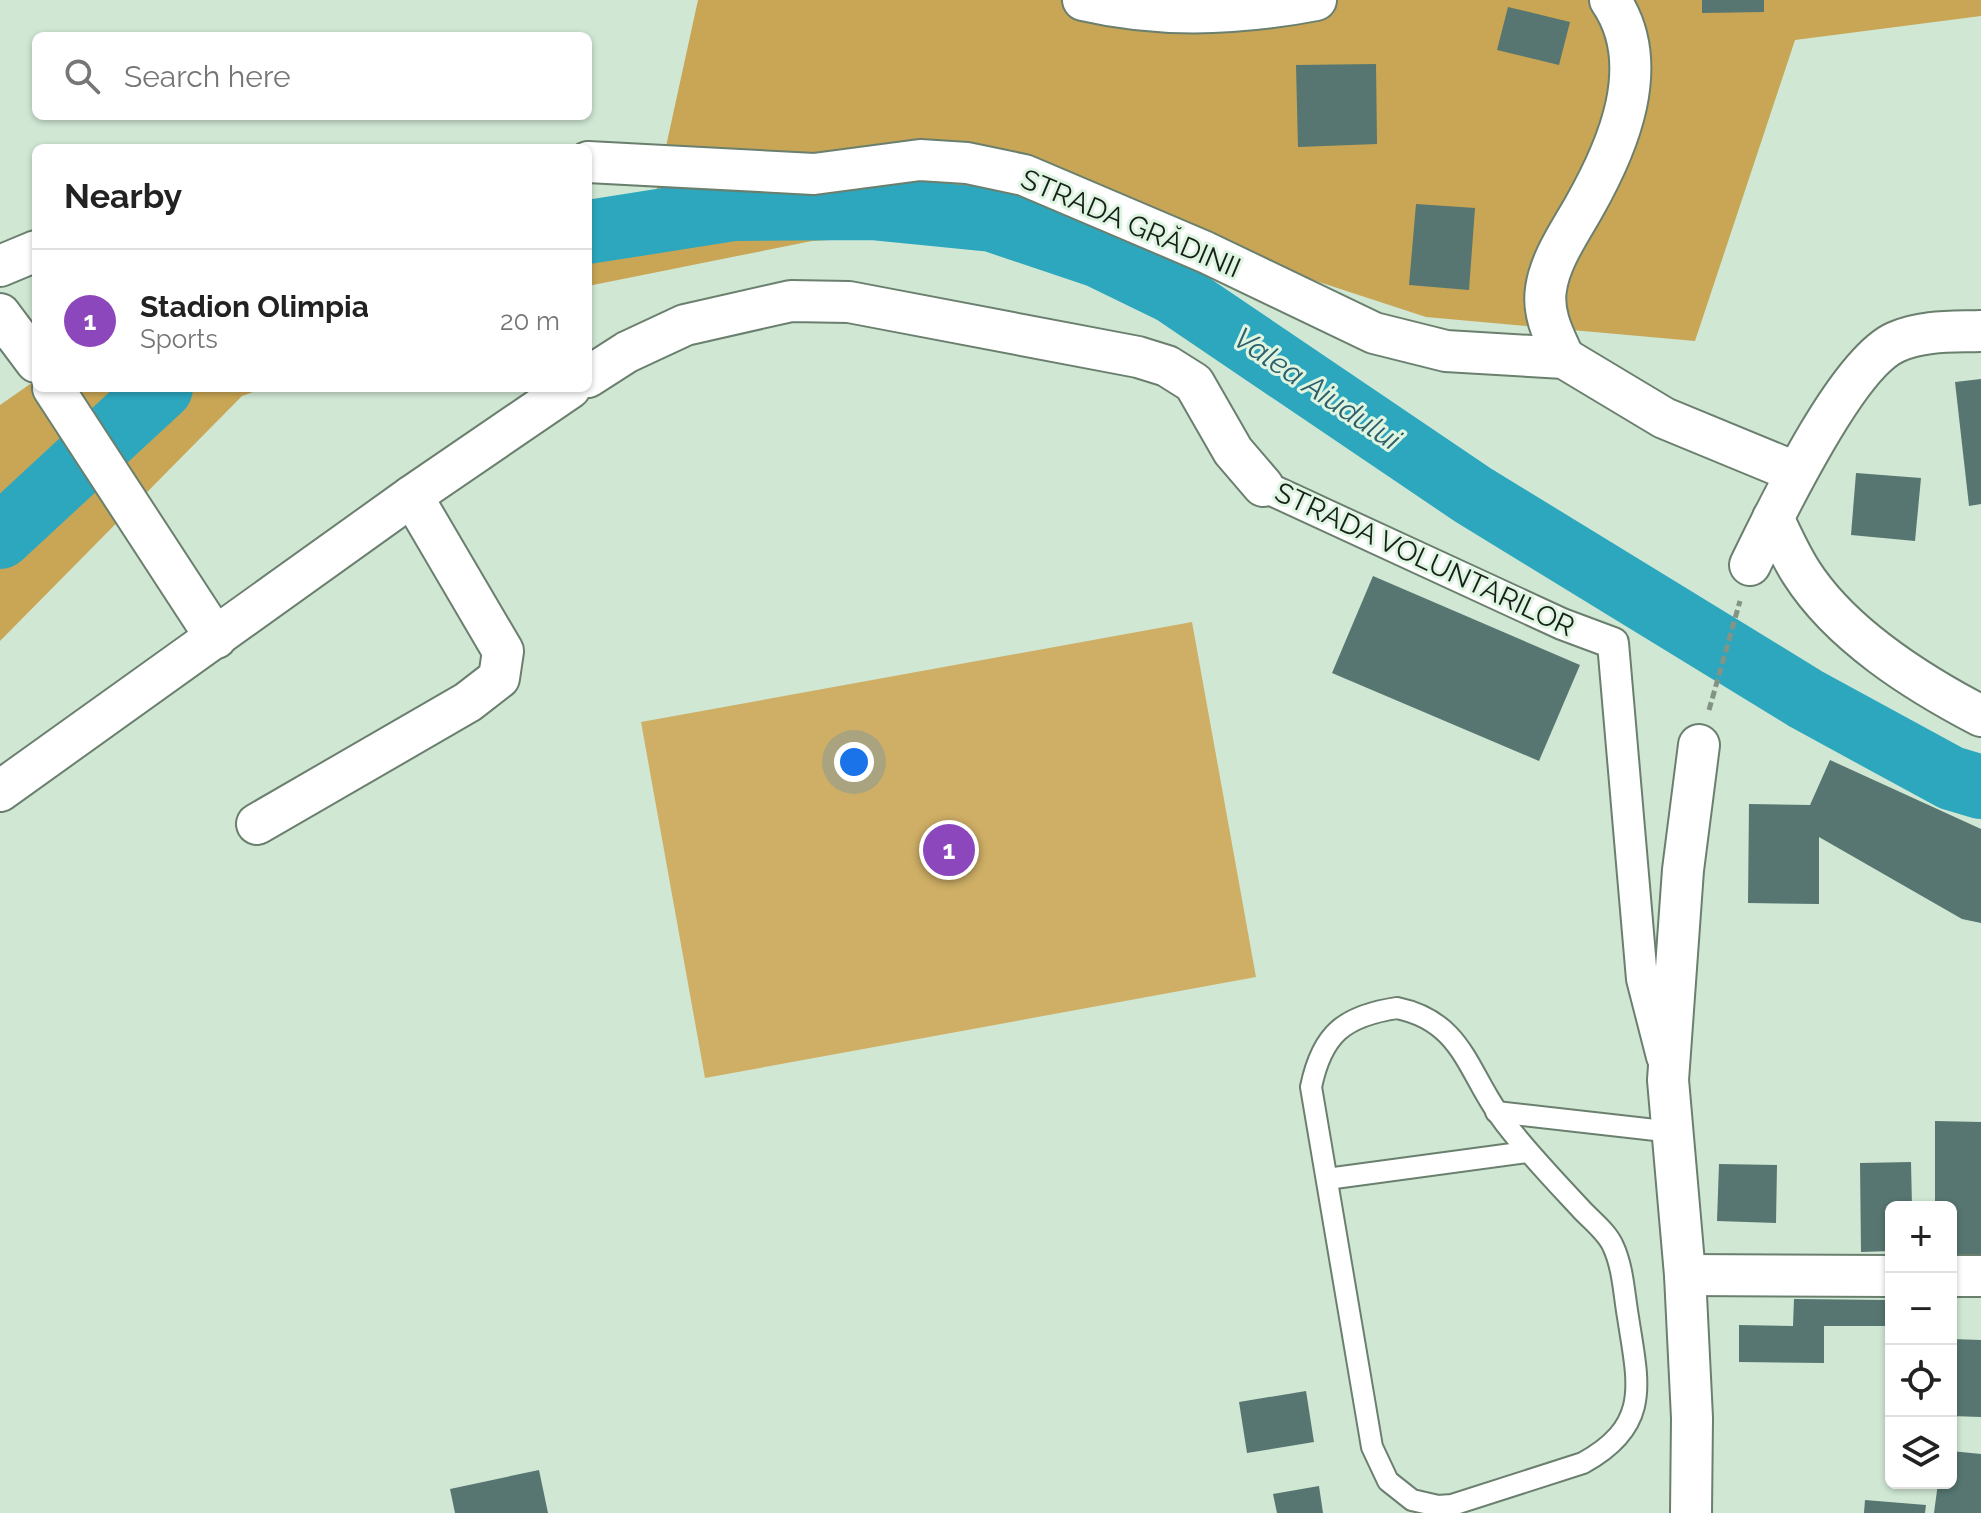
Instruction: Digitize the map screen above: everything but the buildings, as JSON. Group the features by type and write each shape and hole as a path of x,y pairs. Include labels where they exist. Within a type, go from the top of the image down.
{"street":[{"path":"1083,0 1162,12 1218,13 1271,9 1316,0"},
{"path":"1610,0 1628,41 1630,88 1619,133 1594,190 1559,251 1546,287 1549,326 1564,358 1664,418 1795,472"},
{"name":"STRADA GRĂDINII","path":"592,162 797,174 920,160 967,163 1024,175 1076,196 1205,252 1374,333 1446,351 1564,358"},
{"path":"0,266 32,253"},
{"name":"STRADA VOLUNTARILOR","path":"592,374 627,352 685,325 791,301 849,302 1122,354 1167,366 1194,383 1233,451 1263,486 1562,624 1613,643 1642,979 1668,1080"},
{"path":"0,314 32,357"},
{"path":"1750,565 1795,472 1845,395 1873,360 1893,343 1918,334 1981,331"},
{"path":"0,791 412,496 564,392"},
{"path":"57,395 216,638"},
{"path":"257,824 468,702 499,678 503,651 412,496"},
{"path":"1773,518 1801,572 1835,615 1895,663 1981,716"},
{"path":"1691,1513 1692,1418 1685,1275 1668,1080 1683,870 1699,745"},
{"path":"1685,1275 1885,1276"},
{"path":"1957,1276 1981,1276"}],"lane":[{"path":"1397,1008 1436,1022 1454,1038 1496,1112 1527,1152 1613,1244 1639,1388 1632,1414 1617,1439 1583,1463 1452,1505 1412,1500 1388,1481 1372,1447 1311,1087 1317,1057 1332,1034 1364,1013 1397,1008"},
{"path":"1496,1112 1673,1132"},
{"path":"1327,1179 1527,1152"}],"path":[{"path":"1699,745 1750,565"}],"shaded area":[{"path":"698,0 1981,0 1981,16 1795,40 1695,341 1426,317 1136,222 812,241 592,285 592,206 653,206"},
{"path":"32,383 32,392 253,392 242,396 0,641 0,405"},
{"path":"1192,622 1256,977 705,1078 641,722"}],"waterway":[{"name":"Valea Aiudului","path":"592,231 734,209 871,208 992,220 1099,256 1173,292 1473,495 1806,699 1951,778 1981,787"},
{"name":"Valea Aiudului","path":"0,537 157,392"}],"place":[{"name":"Stadion Olimpia","path":"949,850"}]}
